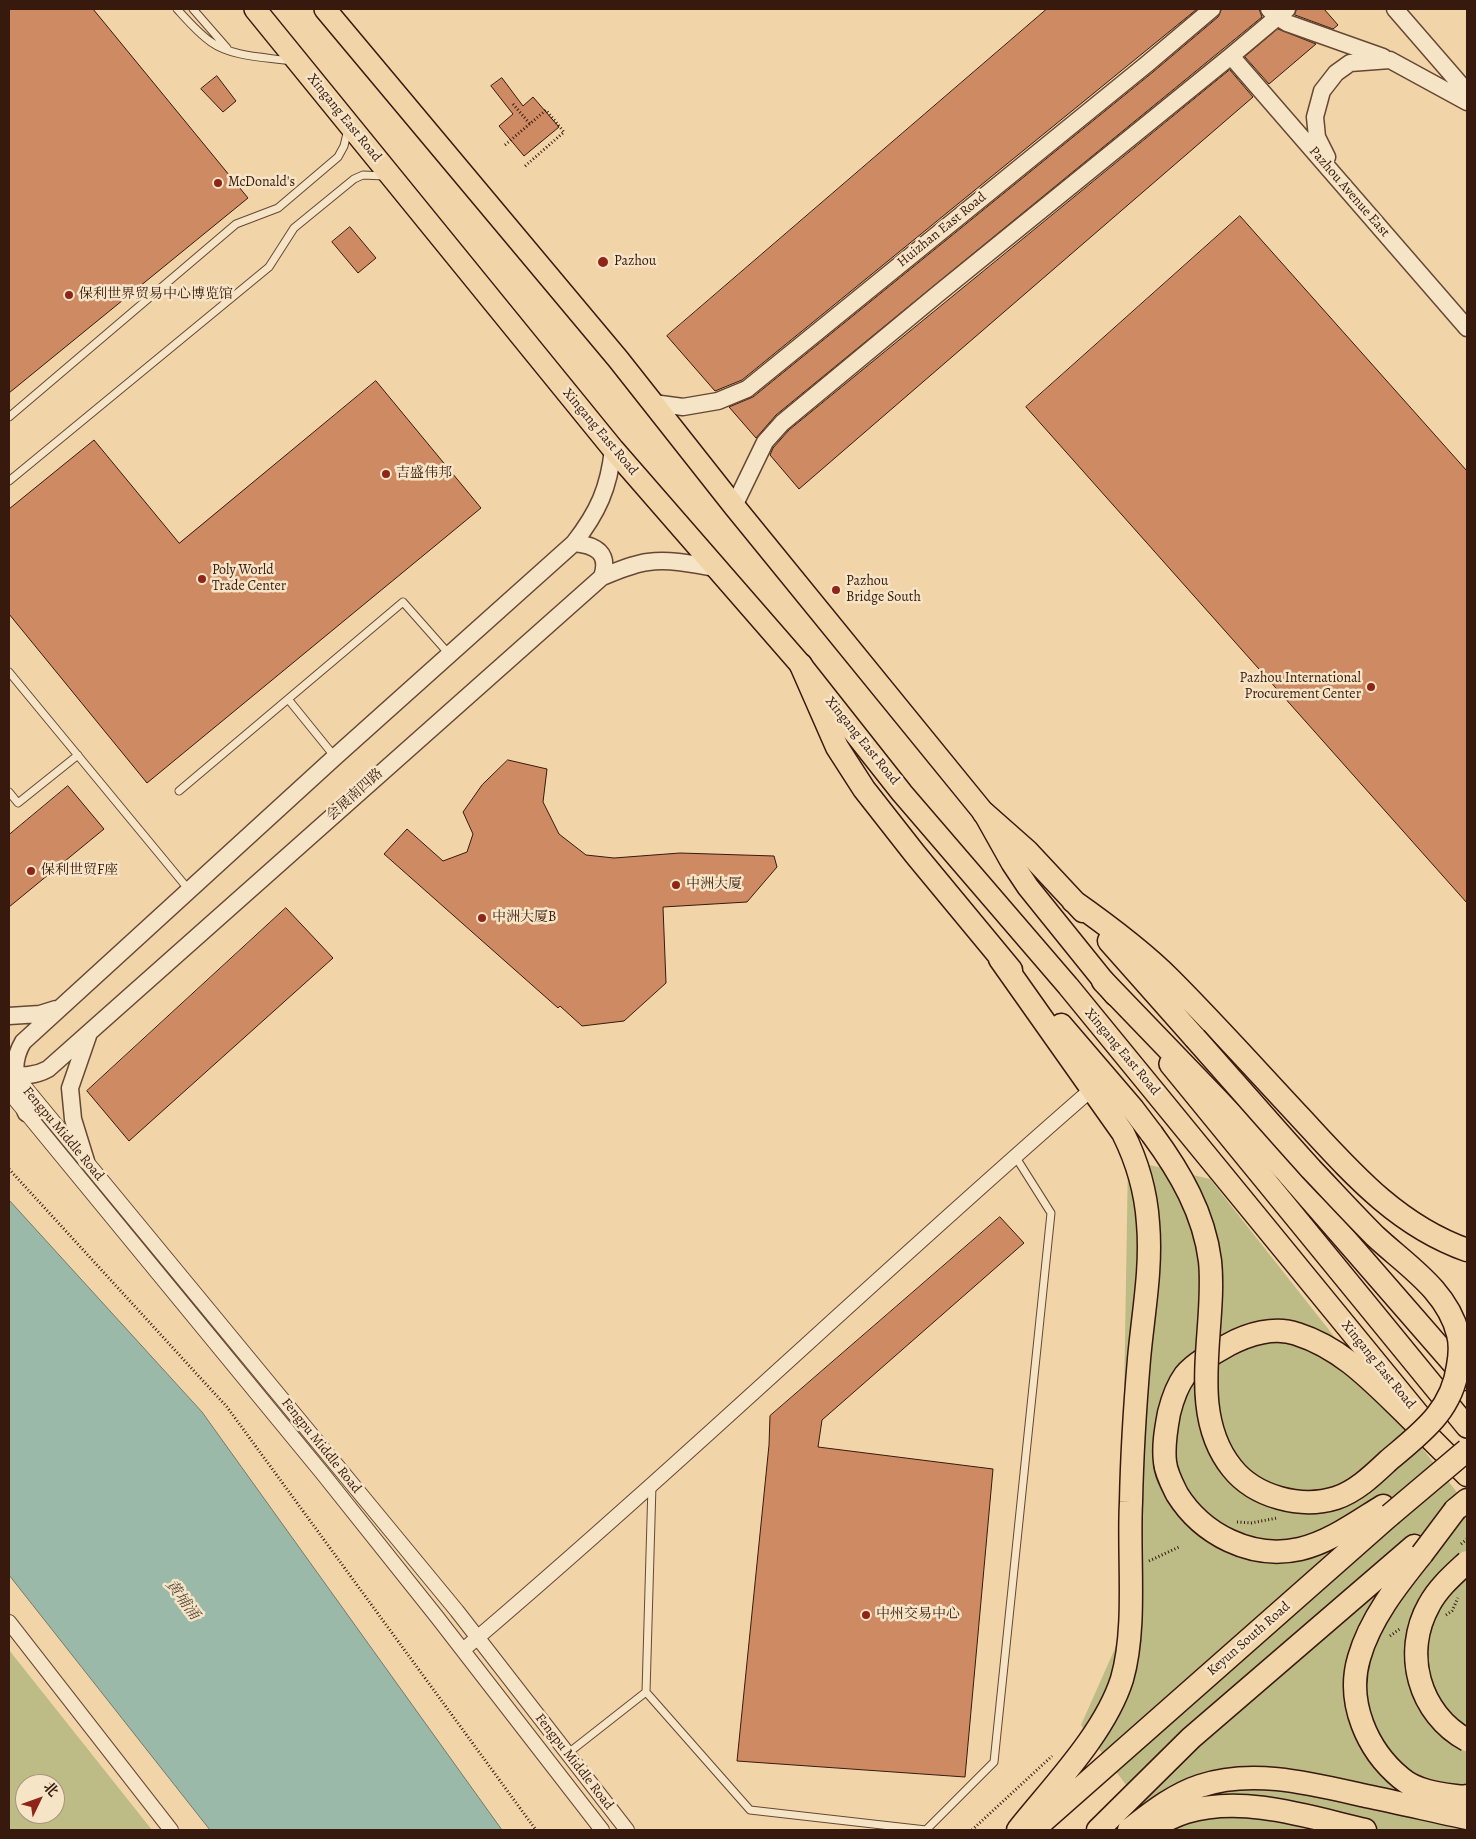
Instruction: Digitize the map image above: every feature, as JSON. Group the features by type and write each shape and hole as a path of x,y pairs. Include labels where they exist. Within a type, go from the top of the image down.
{"highway":[{"path":"801,665 837,747 851,770 884,815 1000,959 1074,1040 1152,1134 1186,1186 1195,1204 1207,1245 1211,1278 1207,1400 1213,1436 1232,1468 1246,1482 1264,1492 1295,1501 1326,1500 1340,1497 1366,1480 1424,1431 1447,1403 1454,1387 1460,1351 1453,1319 1445,1303 1434,1290 1374,1235 1311,1168 1027,851 984,813"},
{"path":"1073,901 1128,942 1169,978 1342,1162 1391,1208 1409,1222 1467,1250"},
{"path":"1000,959 1123,1133 1140,1177 1148,1224 1148,1271 1139,1360 1132,1484 1127,1656 1122,1679 1101,1723 1078,1756 1018,1830"},
{"path":"1103,981 1285,1170 1467,1379"},
{"path":"1467,1450 1445,1469 1387,1511 1316,1544 1298,1550 1274,1552 1251,1549 1228,1541 1206,1527 1187,1509 1172,1485 1165,1463 1165,1431 1173,1399 1185,1375 1207,1357 1234,1342 1254,1334 1274,1331 1295,1333 1326,1345 1366,1375 1467,1475"},
{"path":"1098,1830 1191,1738 1418,1550 1461,1505"},
{"name":"Keyun South Road","path":"1033,1830 1387,1511"},
{"path":"1418,1550 1378,1614 1358,1659 1355,1689 1359,1715 1368,1740 1402,1779 1427,1791 1462,1797 1467,1796"},
{"path":"1467,1562 1437,1592 1429,1605 1417,1636 1416,1651 1418,1681 1426,1699 1450,1728 1467,1740"},
{"path":"1129,1830 1162,1805 1188,1790 1239,1778 1305,1783 1467,1818"},
{"path":"1147,1830 1187,1811 1228,1806 1272,1810 1365,1830"}],"main road":[{"name":"Xingang East Road","path":"255,9 613,449 801,665 902,793 1068,986 1467,1475"},
{"path":"325,9 653,403 734,506 984,813 1028,887 1467,1427"}],"street":[{"path":"1395,9 1467,92"},
{"name":"Huizhan East Road","path":"653,403 683,407 718,401 747,388 1148,64 1204,11"},
{"path":"734,506 765,442 782,423 946,287 1231,56 1277,12 1287,23 1390,60 1467,102"},
{"name":"Pazhou Avenue East","path":"1231,56 1467,328"},
{"path":"1337,179 1317,137 1315,117 1322,91 1336,73 1350,63 1390,60"},
{"path":"26,1113 11,1071 16,1053 23,1042 574,542 588,526 608,484 613,449"},
{"path":"574,542 588,544 600,552 606,567 602,577"},
{"name":"会展南四路","path":"11,1071 38,1074 48,1069 602,577 647,562 669,560 715,568"},
{"path":"9,1016 40,1014 63,1006"},
{"path":"86,1161 73,1119 70,1088 88,1034"},
{"name":"Fengpu Middle Road","path":"11,1071 478,1638 627,1830"},
{"path":"463,1650 652,1484 1015,1156 1092,1089"},
{"name":"Fengpu Middle Road","path":"9,1092 323,1474 463,1650 602,1830"},
{"path":"9,1622 171,1830"}],"lane":[{"path":"177,9 212,43 228,50 298,62"},
{"path":"194,9 228,50"},
{"path":"9,417 236,224 278,208 338,158 347,137 348,124"},
{"path":"9,481 269,267 294,228 354,178 363,175 391,178"},
{"path":"179,791 403,602 449,654"},
{"path":"9,672 189,890"},
{"path":"288,699 335,757"},
{"path":"9,792 18,803 78,755"},
{"path":"652,1484 646,1692 750,1810 926,1830 994,1762 1051,1213 1015,1156"},
{"path":"567,1754 646,1692"}],"path":[{"path":"513,104 530,124"},
{"path":"505,145 546,110 564,132 524,167"},
{"path":"9,1170 227,1407 536,1830"},
{"path":"1251,1523 1279,1518"},
{"path":"1154,1558 1179,1547"},
{"path":"972,1830 1056,1753"}],"shaded area":[{"path":"1128,1160 1210,1179 1467,1505 1467,1830 1160,1830 1081,1725 1120,1637"},
{"path":"9,1650 152,1830 9,1830"}],"water":[{"name":"黄埔涌","path":"9,1200 202,1412 502,1830 210,1830 9,1575"}],"building":[{"name":"保利世界贸易中心博览馆","path":"9,9 93,9 248,198 9,393"},
{"path":"1047,9 1197,9 742,380 715,391 667,336"},
{"path":"1222,9 1259,9 1262,17 776,415 756,438 729,407 753,397 1153,72 1218,17"},
{"path":"1297,9 1324,9 1338,25 1333,29 1295,15"},
{"path":"1278,29 1316,44 1269,84 1245,57"},
{"path":"1230,70 1253,97 799,489 770,455 773,448 789,430"},
{"path":"217,76 236,101 223,112 201,89"},
{"path":"502,78 523,106 533,97 559,127 524,156 499,126 513,114 491,86"},
{"name":"Pazhou International Procurement Center","path":"1240,216 1467,471 1467,903 1026,407"},
{"path":"350,227 376,258 358,273 332,242"},
{"name":"Poly World Trade Center","path":"376,381 481,508 147,783 9,614 9,509 94,440 179,543"},
{"path":"508,760 547,769 543,802 559,834 586,855 614,858 680,853 774,856 777,867 747,902 663,907 666,983 624,1021 582,1026 560,1006 558,1008 384,854 407,829 443,861 467,852 473,834 463,812 482,785"},
{"name":"保利世贸F座","path":"68,786 104,829 9,907 9,835"},
{"path":"286,908 333,958 129,1141 87,1091"},
{"name":"中州交易中心","path":"1000,1217 1024,1243 822,1420 818,1447 993,1469 965,1777 737,1761 769,1445 770,1416"}],"place":[{"name":"McDonald's","path":"218,183"},
{"name":"Pazhou","path":"603,262"},
{"name":"保利世界贸易中心博览馆","path":"69,295"},
{"name":"吉盛伟邦","path":"386,474"},
{"name":"Poly World Trade Center","path":"202,579"},
{"name":"Pazhou Bridge South","path":"836,590"},
{"name":"Pazhou International Procurement Center","path":"1371,687"},
{"name":"保利世贸F座","path":"31,871"},
{"name":"中洲大厦","path":"676,885"},
{"name":"中洲大厦B","path":"482,918"},
{"name":"中州交易中心","path":"866,1615"}]}
